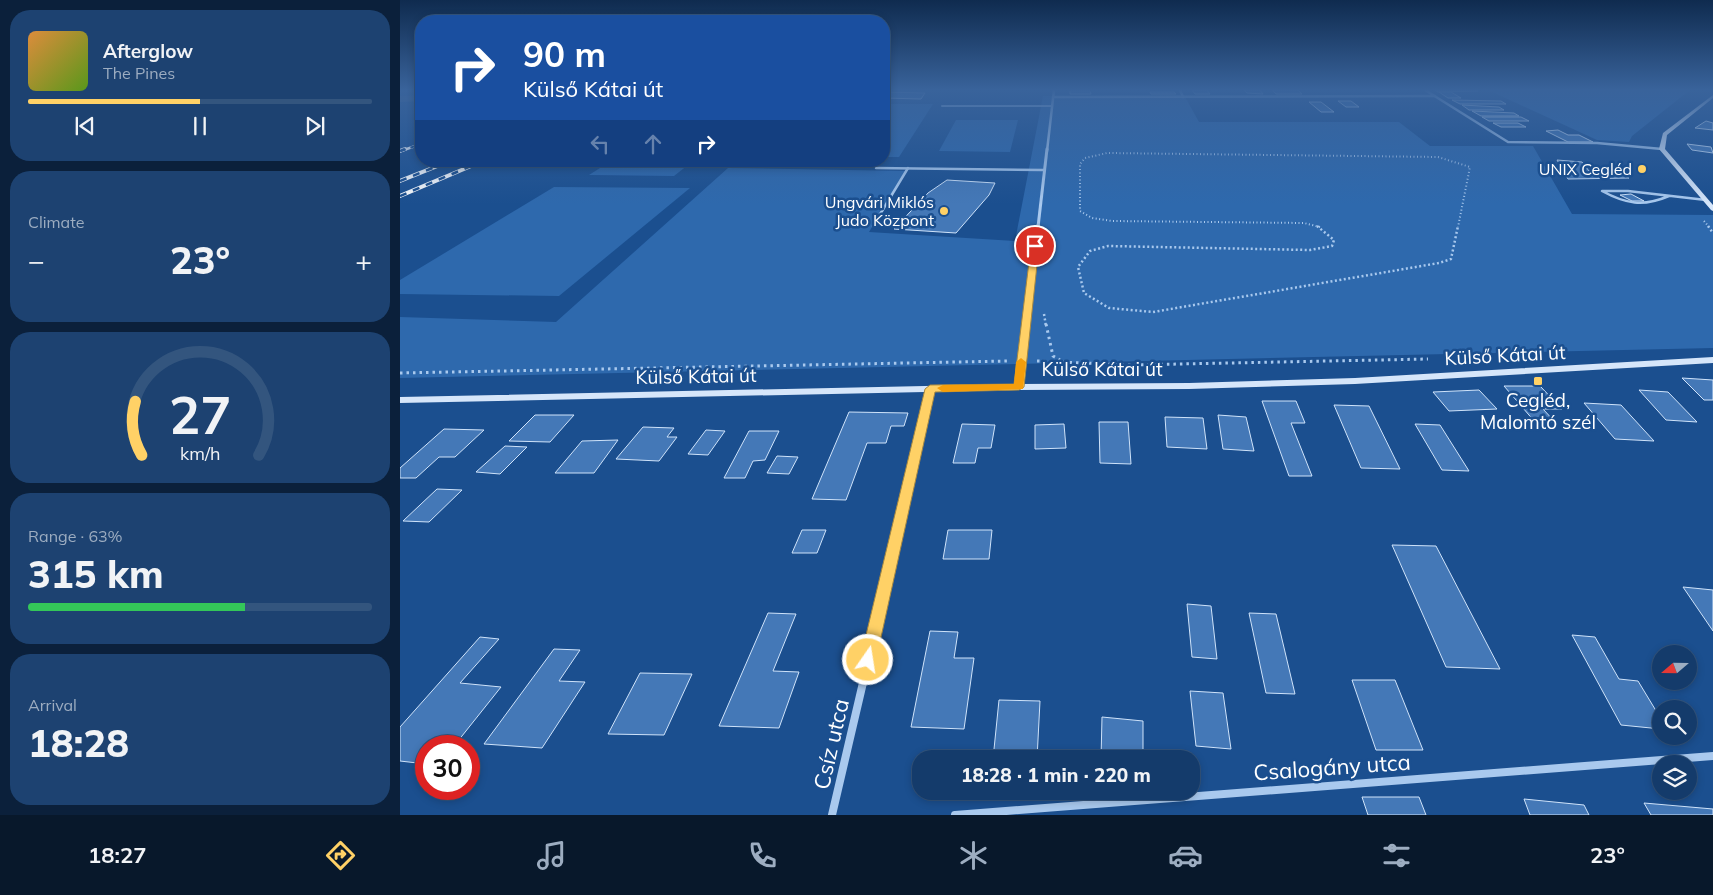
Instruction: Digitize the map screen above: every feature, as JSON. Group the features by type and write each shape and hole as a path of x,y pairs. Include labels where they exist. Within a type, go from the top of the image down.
{"main road":[{"path":"1673,128 1665,134 1662,150 1713,209"},
{"name":"Külső Kátai út","path":"400,400 1019,387 1189,386 1346,381 1713,360"}],"street":[{"path":"1019,387 1049,128"},
{"path":"1486,128 1508,142 1597,143 1662,150"},
{"name":"Csíz utca","path":"832,815 930,389"},
{"name":"Csalogány utca","path":"955,815 1713,756"}],"lane":[{"path":"876,168 1044,170"},
{"path":"873,226 908,168"},
{"path":"1669,196 1652,203 1624,204 1602,191 1628,191 1706,200"}],"path":[{"path":"1107,153 1438,157 1463,163 1470,167 1451,259 1439,263 1153,312 1109,308 1084,293 1078,267 1090,251 1108,246 1310,250 1332,246 1334,240 1320,227 1304,223 1112,221 1092,218 1080,212 1080,164 1084,158 1107,153"},
{"path":"400,373 1021,361 1130,365 1432,359"}],"shaded area":[{"path":"890,128 918,128 899,157 890,157"},
{"path":"952,128 1016,128 1010,152 939,151"},
{"path":"1037,128 1407,128 1430,146 1533,146 1572,214 1713,215 1713,348 400,378 400,317 556,322 728,168 906,171 869,232 1015,241"},
{"path":"1571,128 1642,128 1632,136 1629,142 1597,140"},
{"path":"602,167 685,167 674,176 589,175"},
{"path":"554,187 690,188 559,296 400,294 400,280"}],"building":[{"path":"1695,128 1713,128 1713,130"},
{"path":"1558,130 1568,135 1579,135 1593,142 1568,142 1546,131"},
{"path":"1687,144 1711,147 1713,153 1692,150"},
{"path":"1557,160 1582,162 1589,171 1615,171 1629,178 1568,179"},
{"name":"Ungvári Miklós Judo Központ","path":"947,180 995,183 989,195 956,233 894,229 928,193"},
{"path":"1631,194 1644,201 1632,201 1620,195"},
{"path":"1682,378 1713,380 1713,400 1704,400"},
{"path":"1504,386 1540,386 1562,409 1543,409 1555,422 1535,422"},
{"path":"1479,390 1497,409 1449,411 1433,392"},
{"path":"1639,390 1668,392 1697,422 1666,420"},
{"path":"1262,401 1296,401 1305,423 1291,423 1312,476 1289,476"},
{"path":"1584,403 1621,405 1654,441 1615,439"},
{"path":"1334,405 1369,406 1400,469 1361,468"},
{"path":"849,412 908,413 904,426 891,426 886,443 867,443 846,500 812,499"},
{"path":"535,415 574,415 550,442 509,441"},
{"path":"1218,415 1246,417 1254,451 1223,449"},
{"path":"1165,417 1203,418 1207,449 1167,447"},
{"path":"1099,422 1128,422 1131,464 1100,463"},
{"path":"962,424 995,425 991,448 978,448 975,463 953,463"},
{"path":"1064,424 1066,448 1035,449 1035,425"},
{"path":"1415,424 1440,425 1469,471 1442,470"},
{"path":"643,427 674,428 667,437 677,437 659,461 616,459"},
{"path":"444,429 484,430 455,457 439,457 416,478 400,478 400,468"},
{"path":"706,430 725,431 708,455 688,454"},
{"path":"749,431 779,431 765,460 753,461 745,478 724,478"},
{"path":"618,440 594,473 555,473 582,441"},
{"path":"505,446 527,447 500,474 476,472"},
{"path":"777,456 798,457 789,474 767,473"},
{"path":"437,489 462,490 429,522 403,521"},
{"path":"802,530 826,530 817,553 792,553"},
{"path":"948,530 992,530 989,559 943,559"},
{"path":"1392,545 1436,546 1500,669 1446,667"},
{"path":"1683,587 1713,590 1713,631"},
{"path":"1187,604 1211,606 1217,659 1192,657"},
{"path":"768,613 796,614 773,671 799,672 779,728 719,726"},
{"path":"1249,613 1276,614 1295,694 1266,693"},
{"path":"930,631 958,632 954,658 974,658 964,729 911,727"},
{"path":"1572,635 1595,637 1619,679 1638,681 1652,704 1652,728 1621,725"},
{"path":"480,637 499,639 460,683 501,687 463,735 415,735 415,763 400,761 400,727"},
{"path":"554,649 580,650 559,681 585,682 542,748 484,744"},
{"path":"640,673 692,674 664,735 608,734"},
{"path":"1352,680 1395,680 1423,750 1376,750"},
{"path":"1190,691 1223,693 1231,749 1196,746"},
{"path":"999,700 1040,701 1037,750 994,750"},
{"path":"1102,717 1143,721 1143,750 1101,750"},
{"path":"1362,797 1419,797 1426,815 1368,815"},
{"path":"1524,799 1584,805 1589,815 1530,815"},
{"path":"1644,803 1713,809 1713,815 1651,815"}],"railway":[{"path":"401,151 415,146"},
{"path":"400,151 405,149"},
{"path":"400,181 435,167"},
{"path":"400,196 469,167"}],"slow traffic":[{"path":"943,388 1019,387 1021,362"}],"place":[{"name":"UNIX Cegléd","path":"1642,169"},
{"name":"Ungvári Miklós Judo Központ","path":"944,211"},
{"name":"Cegléd, Malomtó szél","path":"1538,381"}],"route":[{"path":"868,660 930,389 1019,387 1035,246"}]}
